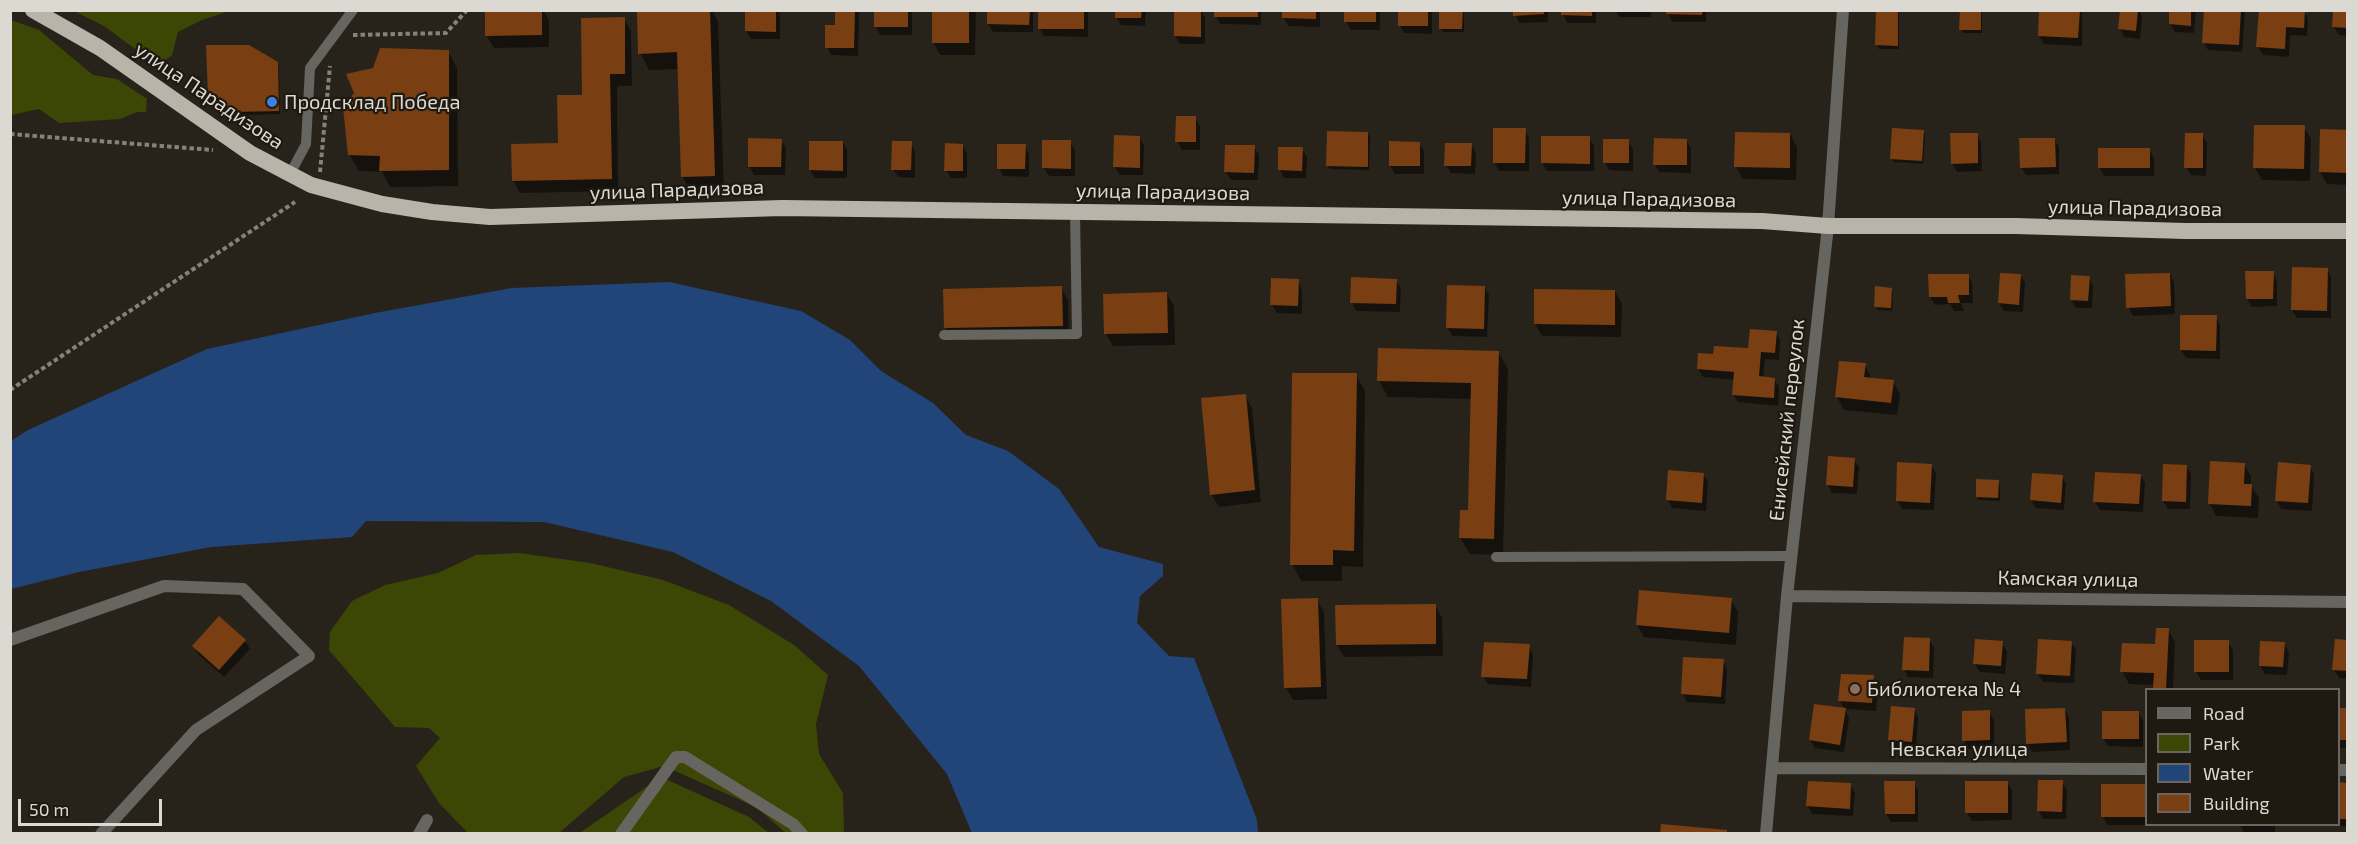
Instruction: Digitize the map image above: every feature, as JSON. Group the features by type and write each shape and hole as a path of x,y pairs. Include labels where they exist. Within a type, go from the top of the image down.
{"highway":[{"name":"улица Парадизова","path":"33,10 100,48 250,153 290,174 312,185 382,204 432,212 489,217 782,208 1762,221 1828,226 2348,231"}],"street":[{"name":"Енисейский переулок","path":"1766,834 1787,596 1828,226 1842,10"},
{"path":"10,640 164,586 243,589 309,656 196,730 101,834"},
{"name":"Камская улица","path":"1787,596 2348,602"},
{"path":"621,834 676,757 685,758 793,824 802,834"},
{"name":"Невская улица","path":"1772,768 2145,770"},
{"path":"419,834 427,820"}],"lane":[{"path":"290,174 306,144 310,68 352,10"},
{"path":"944,335 1077,334 1075,212"},
{"path":"1496,557 1792,556"}],"path":[{"path":"320,176 333,36 446,33 467,10"},
{"path":"10,134 216,150"},
{"path":"10,390 295,202"}],"green space":[{"path":"74,11 229,11 202,20 178,32 172,55 158,66 104,26"},
{"path":"11,20 39,30 93,75 117,79 147,99 146,112 137,112 120,119 59,123 39,109 11,115"},
{"path":"519,553 590,563 663,580 729,605 794,645 828,675 816,724 819,754 843,793 844,833 786,833 756,807 664,766 624,777 559,833 468,833 439,803 416,766 440,738 429,728 395,727 329,650 330,632 352,601 385,585 438,573 476,555"},
{"path":"661,777 749,817 769,833 578,834"}],"water":[{"path":"669,282 801,311 850,340 881,371 933,403 966,435 1008,451 1059,489 1099,547 1163,564 1163,576 1140,596 1137,623 1169,656 1194,658 1257,820 1258,833 972,833 947,774 859,666 771,601 673,552 544,522 366,521 352,537 211,547 79,572 11,589 11,441 28,430 207,349 375,313 512,288"}],"building":[{"path":"485,10 542,10 542,35 485,36"},
{"path":"637,10 710,10 715,176 681,177 677,52 638,54"},
{"path":"745,10 776,10 776,32 745,31"},
{"path":"835,10 855,10 854,48 825,48 825,25 835,25"},
{"path":"874,10 908,10 908,27 874,27"},
{"path":"932,10 969,10 969,43 932,43"},
{"path":"987,10 1030,10 1029,25 987,24"},
{"path":"1038,10 1084,10 1084,29 1038,29"},
{"path":"1115,10 1142,10 1141,18 1115,18"},
{"path":"1174,10 1201,10 1201,37 1174,36"},
{"path":"1214,10 1258,10 1258,17 1214,17"},
{"path":"1282,10 1316,10 1316,19 1282,18"},
{"path":"1344,10 1376,10 1376,22 1344,22"},
{"path":"1398,10 1428,10 1428,26 1398,26"},
{"path":"1439,10 1463,10 1462,29 1439,29"},
{"path":"1513,10 1544,10 1544,14 1513,16"},
{"path":"1561,10 1592,10 1592,16 1561,15"},
{"path":"1666,10 1703,10 1702,15 1666,14"},
{"path":"1876,10 1898,10 1898,46 1875,45"},
{"path":"1960,10 1981,10 1981,30 1959,30"},
{"path":"2039,10 2080,10 2078,38 2038,36"},
{"path":"2120,10 2138,10 2136,31 2118,29"},
{"path":"2169,10 2191,10 2191,26 2169,24"},
{"path":"2204,10 2241,10 2239,45 2202,43"},
{"path":"2259,10 2305,10 2304,28 2286,27 2285,49 2256,47"},
{"path":"2333,10 2348,10 2348,28 2332,27"},
{"path":"625,17 625,74 610,74 612,179 512,181 511,144 558,143 557,95 582,95 581,18"},
{"path":"206,45 249,45 278,62 279,111 234,112 208,95"},
{"path":"380,48 449,50 449,170 379,171 380,156 348,155 343,107 354,93 346,74 373,68"},
{"path":"1176,116 1196,116 1196,142 1175,142"},
{"path":"2254,125 2305,125 2304,169 2253,168"},
{"path":"1493,128 1526,128 1525,163 1493,163"},
{"path":"1892,128 1924,130 1922,161 1890,159"},
{"path":"2320,129 2348,130 2348,173 2319,172"},
{"path":"1327,131 1368,132 1368,167 1326,166"},
{"path":"1735,132 1790,133 1790,168 1734,167"},
{"path":"1950,133 1978,133 1978,163 1951,164"},
{"path":"2185,133 2203,133 2203,168 2184,168"},
{"path":"1114,135 1140,136 1140,168 1113,167"},
{"path":"1541,136 1590,136 1590,164 1541,163"},
{"path":"748,138 782,139 781,167 748,167"},
{"path":"1654,138 1687,139 1687,165 1653,165"},
{"path":"2019,138 2055,138 2056,167 2020,168"},
{"path":"1603,139 1629,139 1629,163 1603,163"},
{"path":"1042,140 1071,140 1071,169 1042,168"},
{"path":"809,141 843,141 843,171 809,170"},
{"path":"892,141 912,141 911,170 891,170"},
{"path":"1389,141 1420,142 1420,166 1389,166"},
{"path":"945,143 963,144 963,171 944,171"},
{"path":"1445,143 1472,143 1471,166 1444,166"},
{"path":"997,144 1026,144 1025,169 997,169"},
{"path":"1225,145 1255,145 1254,173 1224,172"},
{"path":"1278,147 1303,147 1302,171 1278,170"},
{"path":"2098,148 2150,148 2150,168 2098,168"},
{"path":"2292,267 2328,268 2327,311 2291,310"},
{"path":"2245,271 2274,271 2273,299 2246,299"},
{"path":"2000,273 2021,274 2019,305 1998,303"},
{"path":"2170,273 2171,306 2126,308 2125,274"},
{"path":"1928,274 1969,274 1969,295 1958,295 1960,303 1948,303 1947,297 1929,297"},
{"path":"2071,275 2090,276 2088,301 2070,300"},
{"path":"1351,277 1397,279 1396,304 1350,303"},
{"path":"1271,278 1299,279 1298,306 1270,305"},
{"path":"1447,285 1485,286 1484,329 1446,328"},
{"path":"1062,286 1063,326 944,328 943,289"},
{"path":"1875,286 1892,288 1891,308 1874,307"},
{"path":"1534,289 1615,290 1615,325 1534,324"},
{"path":"1167,292 1168,333 1104,334 1103,294"},
{"path":"2180,315 2217,315 2216,351 2180,350"},
{"path":"1750,329 1777,331 1775,353 1761,352 1759,376 1775,378 1774,398 1732,395 1734,372 1697,369 1698,353 1713,354 1714,346 1748,348"},
{"path":"1378,348 1499,351 1494,539 1459,538 1460,510 1468,510 1471,383 1377,381"},
{"path":"1839,361 1866,363 1864,377 1894,380 1891,403 1835,397"},
{"path":"1292,373 1357,373 1354,551 1333,550 1333,565 1290,565"},
{"path":"1246,394 1255,490 1210,495 1201,398"},
{"path":"1828,456 1855,458 1853,487 1826,485"},
{"path":"2210,461 2245,463 2244,484 2252,484 2251,506 2208,504"},
{"path":"1897,462 1932,464 1930,503 1896,501"},
{"path":"2278,462 2311,465 2308,503 2275,501"},
{"path":"2163,464 2187,465 2186,502 2162,501"},
{"path":"1668,470 1704,473 1702,503 1666,500"},
{"path":"2095,472 2141,474 2139,504 2093,502"},
{"path":"2032,473 2063,475 2061,503 2030,500"},
{"path":"1976,479 1999,480 1998,498 1976,497"},
{"path":"1639,590 1732,598 1729,633 1636,625"},
{"path":"1318,598 1321,687 1284,688 1281,599"},
{"path":"1436,604 1436,644 1336,645 1335,605"},
{"path":"219,616 246,640 219,670 192,646"},
{"path":"2156,628 2169,628 2166,688 2153,688 2154,673 2120,672 2122,643 2155,644"},
{"path":"1904,637 1930,638 1929,671 1902,670"},
{"path":"1975,639 2003,641 2001,666 1973,664"},
{"path":"2038,639 2072,641 2070,676 2036,674"},
{"path":"2335,639 2348,640 2348,671 2332,670"},
{"path":"2194,640 2229,640 2229,672 2194,672"},
{"path":"2260,641 2285,642 2283,667 2259,666"},
{"path":"1484,642 1530,644 1527,679 1481,677"},
{"path":"1683,657 1724,659 1721,697 1681,694"},
{"path":"1841,674 1874,675 1872,703 1838,701"},
{"path":"1814,704 1846,708 1840,745 1809,740"},
{"path":"1891,706 1915,708 1912,742 1888,740"},
{"path":"2065,708 2067,742 2026,744 2025,709"},
{"path":"2340,708 2348,708 2348,740 2340,740"},
{"path":"1990,710 1990,740 1962,741 1962,711"},
{"path":"2102,711 2139,711 2139,739 2102,739"},
{"path":"2038,780 2063,780 2062,812 2037,811"},
{"path":"1808,781 1851,783 1850,809 1806,806"},
{"path":"1884,781 1915,781 1915,814 1885,814"},
{"path":"1965,781 2008,781 2008,813 1965,813"},
{"path":"2340,782 2348,783 2348,819 2340,819"},
{"path":"2101,784 2145,784 2145,817 2101,817"},
{"path":"1661,824 1727,830 1727,834 1660,834"}],"place":[{"name":"Продсклад Победа","path":"272,102"},
{"name":"Библиотека № 4","path":"1855,689"}]}
